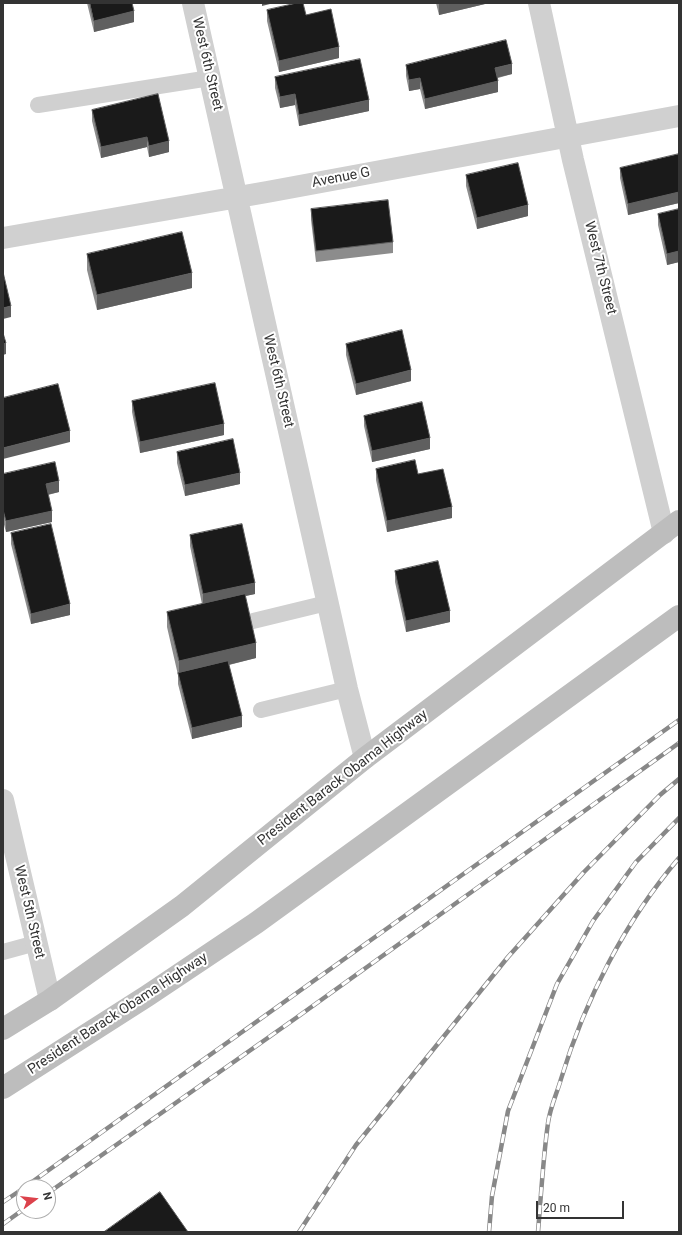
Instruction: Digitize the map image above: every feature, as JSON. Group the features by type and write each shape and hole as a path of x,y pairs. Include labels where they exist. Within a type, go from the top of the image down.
{"main road":[{"name":"President Barack Obama Highway","path":"3,1029 50,1000 182,906 365,758 671,527"},
{"name":"President Barack Obama Highway","path":"3,1088 147,996 256,923 679,616"}],"street":[{"name":"West 6th Street","path":"193,3 327,603 365,758"},
{"name":"West 7th Street","path":"538,3 568,136 671,527"},
{"name":"Avenue G","path":"3,238 237,197 679,116"},
{"name":"West 5th Street","path":"3,800 50,1000"}],"lane":[{"path":"38,105 210,78"},
{"path":"253,620 327,603"},
{"path":"261,710 347,689"},
{"path":"3,952 36,943"}],"building":[{"path":"90,3 132,3 134,11 94,21"},
{"path":"303,3 306,15 331,9 339,47 279,61 267,10"},
{"path":"506,40 512,64 495,68 498,81 425,99 420,78 409,80 406,65"},
{"path":"360,59 369,100 299,115 295,94 280,97 275,77"},
{"path":"158,94 169,141 149,146 147,137 101,147 92,110"},
{"path":"679,154 679,192 628,204 620,168"},
{"path":"518,163 528,205 477,218 466,175"},
{"path":"388,200 393,242 316,251 311,209"},
{"path":"679,209 679,251 667,254 658,214"},
{"path":"182,232 192,273 97,295 87,254"},
{"path":"3,272 11,306 3,308"},
{"path":"402,330 411,370 356,384 346,344"},
{"path":"3,333 6,343 3,344"},
{"path":"215,383 224,424 140,442 132,401"},
{"path":"58,384 70,431 3,448 3,398"},
{"path":"422,402 430,438 372,451 364,416"},
{"path":"233,439 240,473 185,485 177,452"},
{"path":"415,460 418,474 443,469 452,507 387,521 376,469"},
{"path":"55,462 59,481 46,484 52,511 6,521 3,510 3,474"},
{"path":"51,524 70,604 31,614 11,533"},
{"path":"242,524 255,583 203,594 190,535"},
{"path":"438,561 450,611 406,621 395,571"},
{"path":"245,594 256,643 179,661 167,612"},
{"path":"228,661 242,716 192,728 178,673"},
{"path":"160,1192 188,1232 104,1232"}],"railway":[{"path":"36,1179 679,720"},
{"path":"56,1187 296,1018 679,743"},
{"path":"299,1232 356,1145 508,957 584,872 660,795 679,779"},
{"path":"489,1232 492,1196 508,1111 557,984 593,921 636,862 679,818"},
{"path":"538,1232 543,1164 549,1117 571,1049 595,991 624,935 659,882 679,858"},
{"path":"3,1202 16,1193"},
{"path":"3,1224 16,1215"}]}
